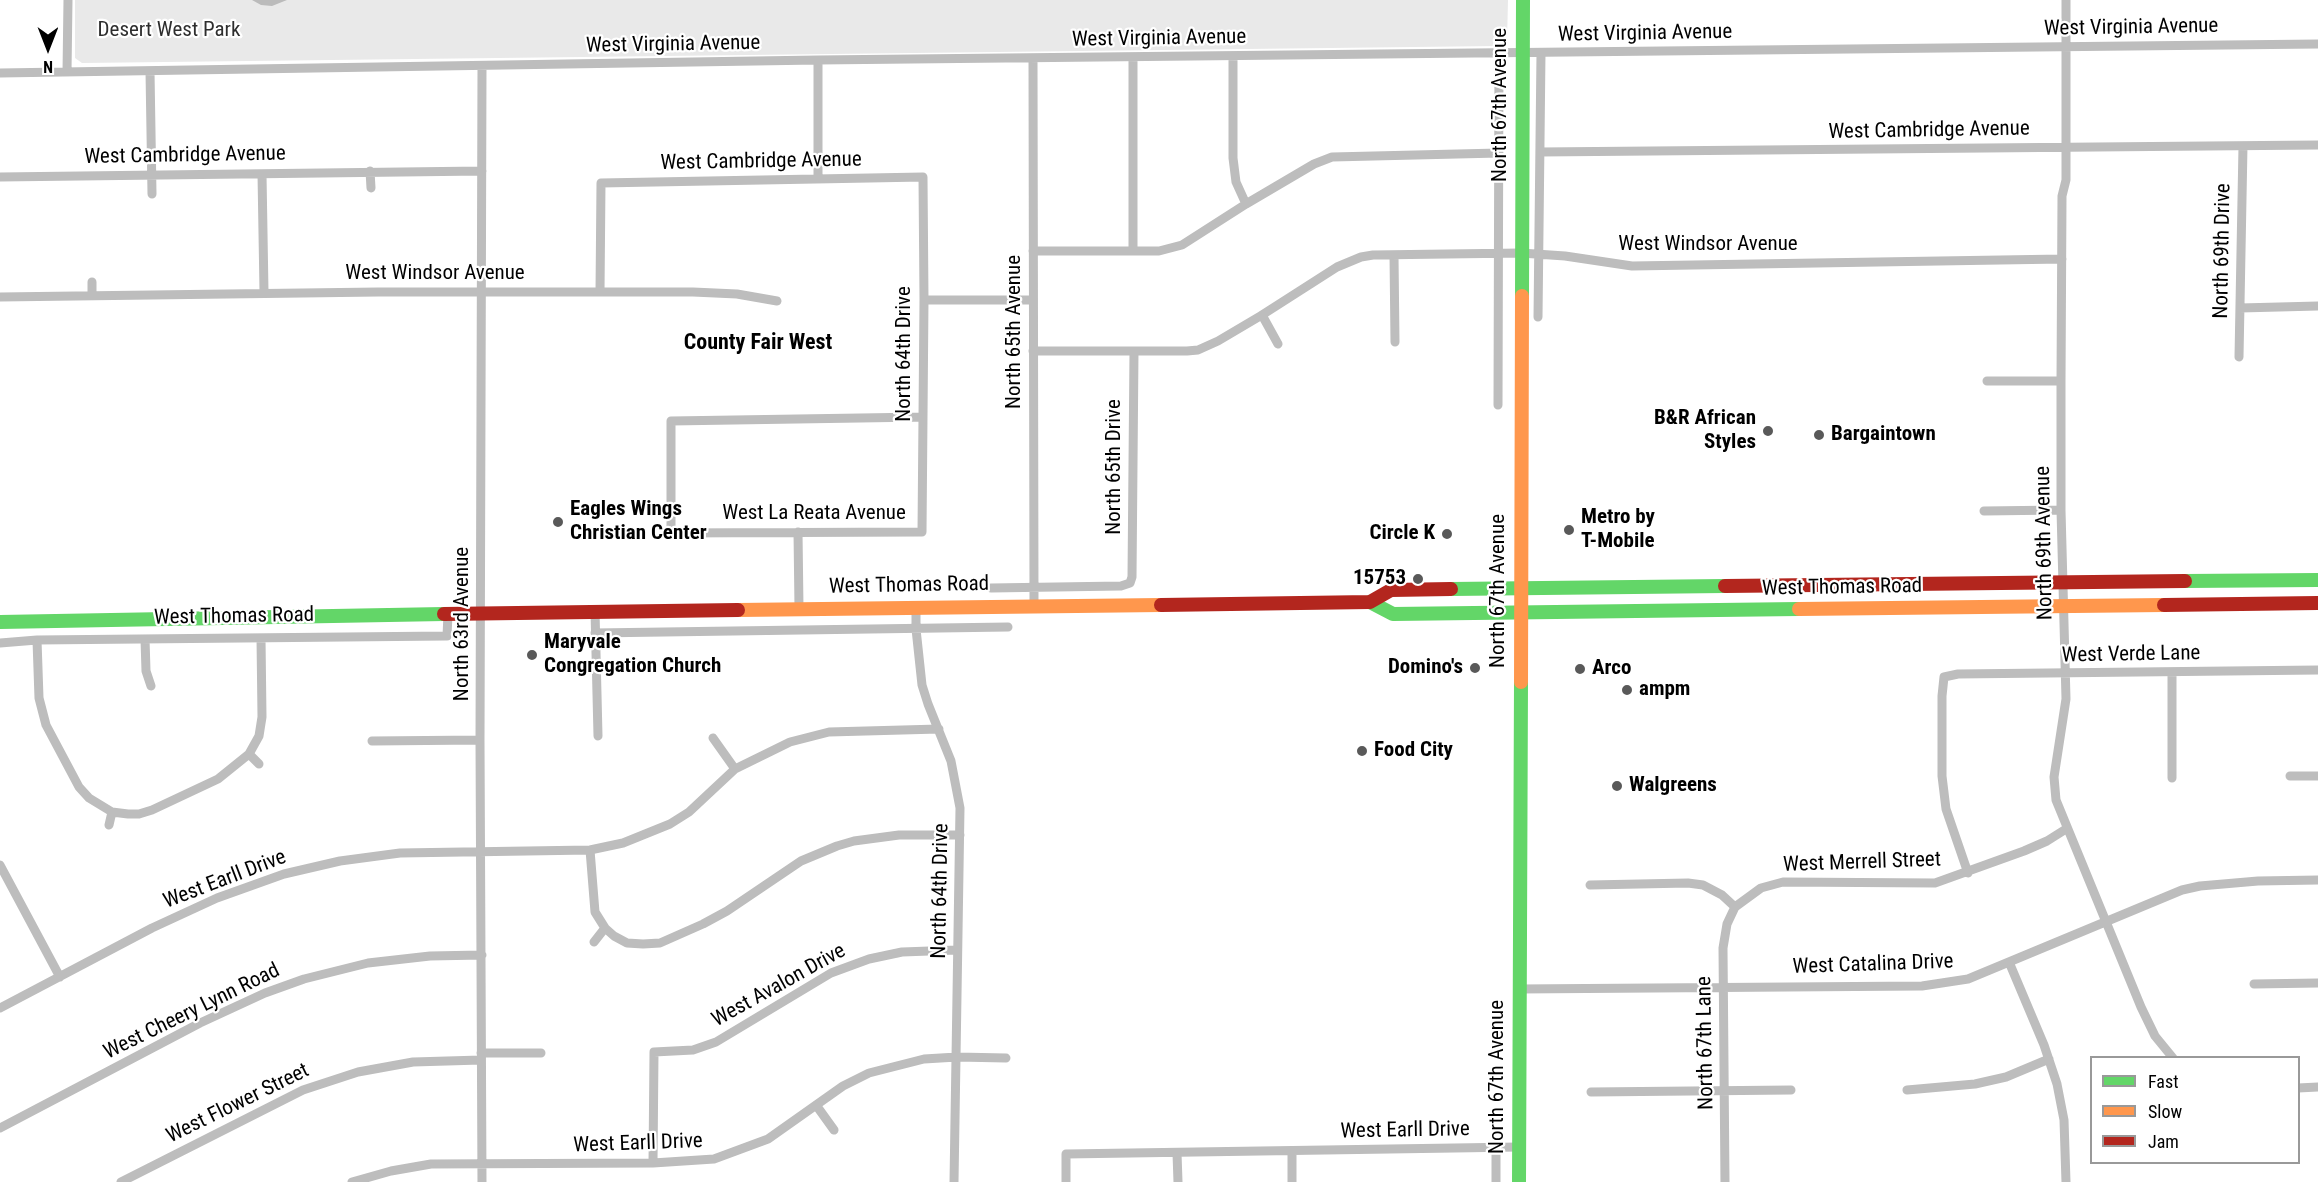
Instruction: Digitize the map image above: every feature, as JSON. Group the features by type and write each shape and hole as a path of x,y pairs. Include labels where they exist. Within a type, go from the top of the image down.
{"main road":[{"name":"North 67th Avenue","path":"1519,1182 1523,0"},
{"name":"West Thomas Road","path":"1370,602 1391,590 2314,580"},
{"path":"2314,580 2314,603"},
{"path":"2131,606 2132,582"},
{"name":"West Thomas Road","path":"0,622 799,608 1370,602 1393,614 2314,603"}],"street":[{"path":"67,72 68,0"},
{"name":"North 69th Avenue","path":"2066,0 2066,180 2062,196 2061,259 2061,510 2066,674 2065,714 2054,777 2056,800 2066,829 2148,1023 2171,1056"},
{"name":"West Virginia Avenue","path":"0,73 818,60 2318,44"},
{"name":"North 67th Avenue","path":"1498,405 1499,53"},
{"name":"North 67th Avenue","path":"1538,317 1541,53"},
{"path":"1233,57 1233,158 1236,182 1246,204"},
{"path":"1133,58 1133,251"},
{"name":"North 65th Avenue","path":"1033,59 1034,605"},
{"path":"818,60 818,178"},
{"name":"North 63rd Avenue","path":"482,66 480,740 482,1182"},
{"path":"150,71 152,194"},
{"name":"West Cambridge Avenue","path":"1540,152 2318,145"},
{"name":"North 69th Drive","path":"2238,357 2243,146"},
{"path":"1033,251 1160,251 1182,245 1314,164 1332,157 1499,153"},
{"path":"370,171 371,188"},
{"name":"West Cambridge Avenue","path":"0,177 482,171"},
{"path":"262,174 264,292"},
{"name":"West Cambridge Avenue","path":"600,291 601,183 923,177"},
{"name":"North 64th Drive","path":"922,532 923,177"},
{"name":"West Windsor Avenue","path":"1033,351 1198,350 1262,315 1337,267 1361,257 1521,253 1565,256 1632,266 2061,259"},
{"path":"1394,255 1395,342"},
{"path":"92,282 92,296"},
{"name":"West Windsor Avenue","path":"0,297 264,292 600,291 737,294 777,301"},
{"path":"924,300 1033,300"},
{"path":"2240,308 2318,306"},
{"path":"1262,315 1278,344"},
{"name":"North 65th Drive","path":"1130,583 1132,577 1134,351"},
{"path":"1987,381 2061,381"},
{"name":"West La Reata Avenue","path":"922,532 671,533 671,422 923,417"},
{"path":"1984,511 2061,510"},
{"path":"798,532 799,608"},
{"name":"West Thomas Road","path":"991,588 1121,586 1130,583"},
{"name":"North 64th Drive","path":"916,607 922,685 951,761 958,791 960,835 954,1182"},
{"path":"594,611 598,736"},
{"name":"West Thomas Road","path":"0,643 37,640 447,636 447,614"},
{"name":"West Thomas Road","path":"595,633 1008,627"},
{"path":"37,640 39,698 46,725 80,787 89,798 112,812 139,814 218,779 249,754 259,736 262,717 261,638"},
{"path":"145,639 146,671 151,686"},
{"name":"West Verde Lane","path":"1968,873 1946,809 1942,776 1944,677 1958,674 2318,670"},
{"path":"2172,673 2172,778"},
{"path":"481,850 590,850 623,843 670,824 689,812 735,769 790,742 829,732 939,729"},
{"path":"713,738 735,769"},
{"path":"372,741 480,740"},
{"path":"249,754 259,764"},
{"path":"2290,776 2318,776"},
{"path":"109,825 112,812"},
{"name":"West Merrell Street","path":"1736,907 1761,888 1783,882 1935,883 1968,873 2047,841 2066,829"},
{"path":"590,850 595,912 605,928 627,943 660,943 728,911 801,861 837,846 854,841 899,835 960,835"},
{"name":"West Earll Drive","path":"0,1008 184,913 247,886 284,874 340,861 400,853 481,850"},
{"path":"0,865 60,977"},
{"name":"West Catalina Drive","path":"1519,989 1922,986 1968,979 2182,890 2200,886 2258,881 2318,880"},
{"path":"1590,885 1688,883 1702,885 1736,907"},
{"path":"0,890 10,885"},
{"name":"North 67th Lane","path":"1725,1182 1725,934 1730,915 1736,907"},
{"path":"594,942 605,928"},
{"name":"West Avalon Drive","path":"653,1163 654,1052 693,1050 716,1042 831,973 858,962 902,952 957,950"},
{"name":"West Cheery Lynn Road","path":"0,1128 200,1023 294,982 368,963 430,956 482,956"},
{"path":"2009,962 2049,1059 2063,1108 2066,1182"},
{"path":"2254,984 2318,983"},
{"path":"481,1057 541,1053"},
{"name":"West Flower Street","path":"121,1182 303,1090 358,1072 413,1062 481,1057"},
{"name":"West Earll Drive","path":"352,1182 391,1171 431,1164 653,1163 714,1159 768,1138 843,1086 869,1073 903,1063 957,1057 1005,1058"},
{"path":"1907,1090 1975,1084 2006,1077 2049,1059"},
{"path":"2300,1088 2318,1087"},
{"path":"1591,1092 1791,1090"},
{"path":"816,1105 834,1130"},
{"name":"West Earll Drive","path":"1066,1182 1066,1154 1519,1147"},
{"name":"North 67th Avenue","path":"1496,1148 1496,1182"},
{"path":"1292,1151 1292,1182"},
{"path":"1178,1153 1178,1182"}],"green space":[{"name":"Desert West Park","path":"75,0 1508,0 1507,41 1496,46 82,63 75,58"}],"shaded area":[{"path":"252,0 287,0 272,6 261,5"}],"traffic: fast":[{"path":"1522,296 1523,0"},
{"path":"2185,581 2318,580"},
{"path":"1451,589 1725,586"},
{"path":"1370,602 1393,614 1799,609"},
{"path":"0,622 444,614"},
{"path":"1519,1182 1521,682"}],"traffic: slow":[{"path":"1521,682 1522,296"},
{"path":"738,610 1161,605"},
{"path":"1799,609 2164,605"}],"traffic: jam":[{"path":"1725,586 2185,581"},
{"path":"1161,605 1370,602 1391,590 1451,589"},
{"path":"2164,605 2318,603"},
{"path":"444,614 738,610"}],"place":[{"name":"B&R African Styles","path":"1768,431"},
{"name":"Bargaintown","path":"1819,435"},
{"name":"Eagles Wings Christian Center","path":"558,522"},
{"name":"Metro by T-Mobile","path":"1569,530"},
{"name":"Circle K","path":"1447,534"},
{"name":"15753","path":"1418,579"},
{"name":"Maryvale Congregation Church","path":"532,655"},
{"name":"Domino's","path":"1475,668"},
{"name":"Arco","path":"1580,669"},
{"name":"ampm","path":"1627,690"},
{"name":"Food City","path":"1362,751"},
{"name":"Walgreens","path":"1617,786"}],"district":[{"name":"County Fair West","path":"758,343"}]}
